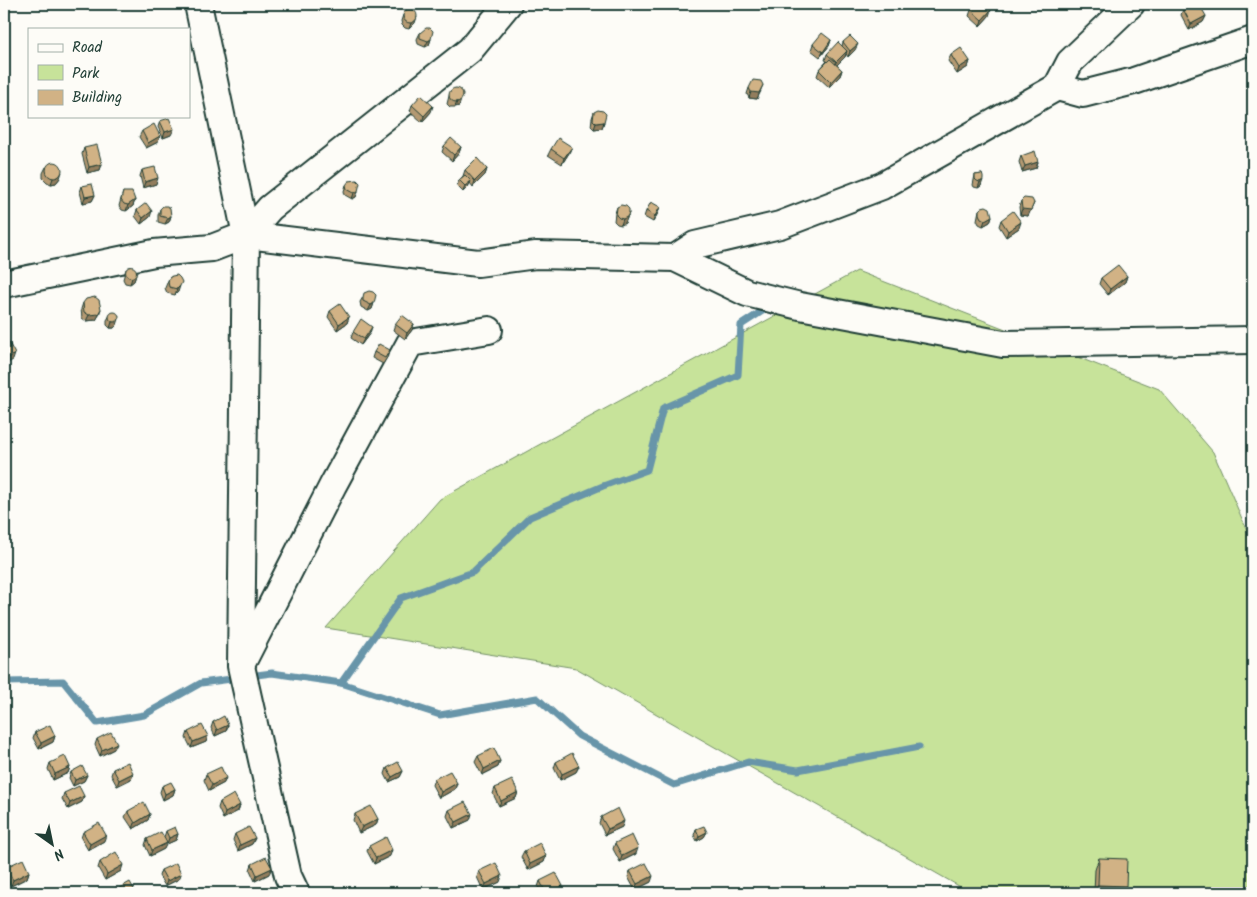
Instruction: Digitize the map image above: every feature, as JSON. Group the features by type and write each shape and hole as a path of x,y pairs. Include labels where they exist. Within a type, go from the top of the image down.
{"street":[{"path":"198,4 246,236 241,666 288,876 296,893"},
{"path":"246,236 270,208 470,50 508,4"},
{"path":"675,258 695,245 780,225 882,186 1057,87 1070,62 1131,4"},
{"path":"1057,87 1083,94 1134,82 1253,40"},
{"path":"4,284 154,253 212,248 246,236 478,263 536,254 675,258 747,293 800,306 1003,344 1253,340"},
{"path":"241,666 333,485 410,344 490,330"}],"green space":[{"path":"857,271 1159,389 1213,452 1253,544 1253,890 1239,893 971,893 576,668 326,628 440,499"}],"building":[{"path":"977,4 984,4 991,10 982,20 971,10"},
{"path":"1199,4 1206,16 1191,24 1183,9"},
{"path":"410,9 415,11 417,16 415,21 410,23 405,21 403,16 405,11"},
{"path":"426,28 430,28 433,31 431,39 428,41 420,38 420,33"},
{"path":"822,33 831,40 823,52 813,44"},
{"path":"850,36 858,44 850,51 843,42"},
{"path":"838,42 847,51 836,62 827,54"},
{"path":"961,48 970,61 959,68 951,55"},
{"path":"830,59 842,70 831,82 819,70"},
{"path":"753,80 761,81 763,85 759,93 751,92 749,88"},
{"path":"456,88 461,90 463,95 461,100 456,102 451,100 449,95 451,90"},
{"path":"421,95 433,106 424,116 412,105"},
{"path":"598,110 606,114 604,122 596,123 593,120 594,112"},
{"path":"169,118 174,129 165,132 160,121"},
{"path":"154,124 160,136 148,143 142,131"},
{"path":"451,138 461,147 454,155 444,146"},
{"path":"558,138 572,147 564,158 551,149"},
{"path":"97,145 102,164 89,167 84,148"},
{"path":"1035,151 1038,162 1025,166 1021,156"},
{"path":"477,158 487,169 475,181 465,170"},
{"path":"51,162 57,162 62,167 60,176 51,178 46,173 46,167"},
{"path":"155,167 158,178 145,182 142,170"},
{"path":"982,174 983,180 980,182 975,179 975,175"},
{"path":"465,175 471,181 465,186 459,180"},
{"path":"357,180 360,183 358,191 354,193 347,189 346,185 349,181"},
{"path":"92,184 95,195 85,197 82,186"},
{"path":"123,192 132,192 135,200 128,205 124,204 121,200"},
{"path":"1024,198 1032,199 1034,203 1031,210 1022,209 1021,201"},
{"path":"651,202 660,207 655,216 646,211"},
{"path":"146,203 152,211 143,218 137,210"},
{"path":"621,205 629,209 627,217 623,219 616,215 617,207"},
{"path":"163,206 170,208 171,216 168,218 160,216 160,209"},
{"path":"986,206 990,208 992,216 985,220 981,218 979,210"},
{"path":"1013,211 1021,222 1008,231 1001,220"},
{"path":"1118,265 1127,276 1110,289 1101,278"},
{"path":"131,266 137,272 131,278 125,272"},
{"path":"177,275 182,282 180,286 177,289 169,287 169,278"},
{"path":"369,291 376,295 374,303 371,305 363,301 364,293"},
{"path":"95,297 99,300 101,309 98,314 89,315 84,312 83,303 86,299"},
{"path":"340,304 349,317 339,324 330,311"},
{"path":"112,312 116,312 119,317 118,321 112,322 109,319 109,315"},
{"path":"402,315 414,324 407,333 395,324"},
{"path":"361,319 372,327 364,339 353,332"},
{"path":"8,341 15,354 4,360 4,343"},
{"path":"379,344 390,350 385,358 374,352"},
{"path":"224,716 228,725 217,730 213,722"},
{"path":"50,725 55,736 41,743 35,732"},
{"path":"202,725 208,736 193,742 188,732"},
{"path":"111,732 117,743 102,750 97,739"},
{"path":"494,748 500,761 484,769 478,756"},
{"path":"572,753 579,766 562,774 556,762"},
{"path":"65,756 70,767 55,774 50,763"},
{"path":"128,762 133,773 119,780 113,769"},
{"path":"398,762 403,771 392,777 387,768"},
{"path":"82,766 87,775 75,780 71,772"},
{"path":"221,767 226,778 212,785 206,774"},
{"path":"450,771 457,783 441,792 434,779"},
{"path":"512,780 518,792 501,801 495,788"},
{"path":"171,782 175,789 165,794 162,786"},
{"path":"79,786 84,796 70,803 64,793"},
{"path":"234,794 240,805 225,813 220,802"},
{"path":"144,802 150,814 135,823 128,811"},
{"path":"465,802 472,814 456,822 449,810"},
{"path":"371,806 378,819 362,827 355,814"},
{"path":"618,808 624,821 608,829 601,817"},
{"path":"4,819 10,830 4,834"},
{"path":"99,823 106,835 90,844 83,832"},
{"path":"704,826 707,832 699,836 696,829"},
{"path":"175,827 178,834 169,838 166,831"},
{"path":"249,827 255,838 240,845 235,834"},
{"path":"161,832 167,843 152,850 147,839"},
{"path":"632,835 638,848 622,856 615,843"},
{"path":"386,837 392,850 376,858 369,846"},
{"path":"540,843 546,856 530,864 524,851"},
{"path":"116,852 123,865 107,874 100,862"},
{"path":"266,857 272,868 257,875 252,864"},
{"path":"1099,858 1127,859 1126,886 1098,885"},
{"path":"23,859 29,872 13,880 6,867"},
{"path":"176,863 181,874 167,881 161,870"},
{"path":"496,863 502,876 486,884 479,871"},
{"path":"646,863 653,876 637,884 630,871"},
{"path":"556,873 563,886 546,893 540,881"},
{"path":"130,882 136,893 116,893 114,891"}],"waterway":[{"path":"341,683 401,598 473,572 530,517 603,486 647,470 663,408 738,375 741,325 764,310"},
{"path":"249,676 272,673 341,683 440,715 537,698 579,736 674,785 748,762 798,770 919,747"},
{"path":"4,682 63,681 97,723 144,715 201,683 239,678"}]}
